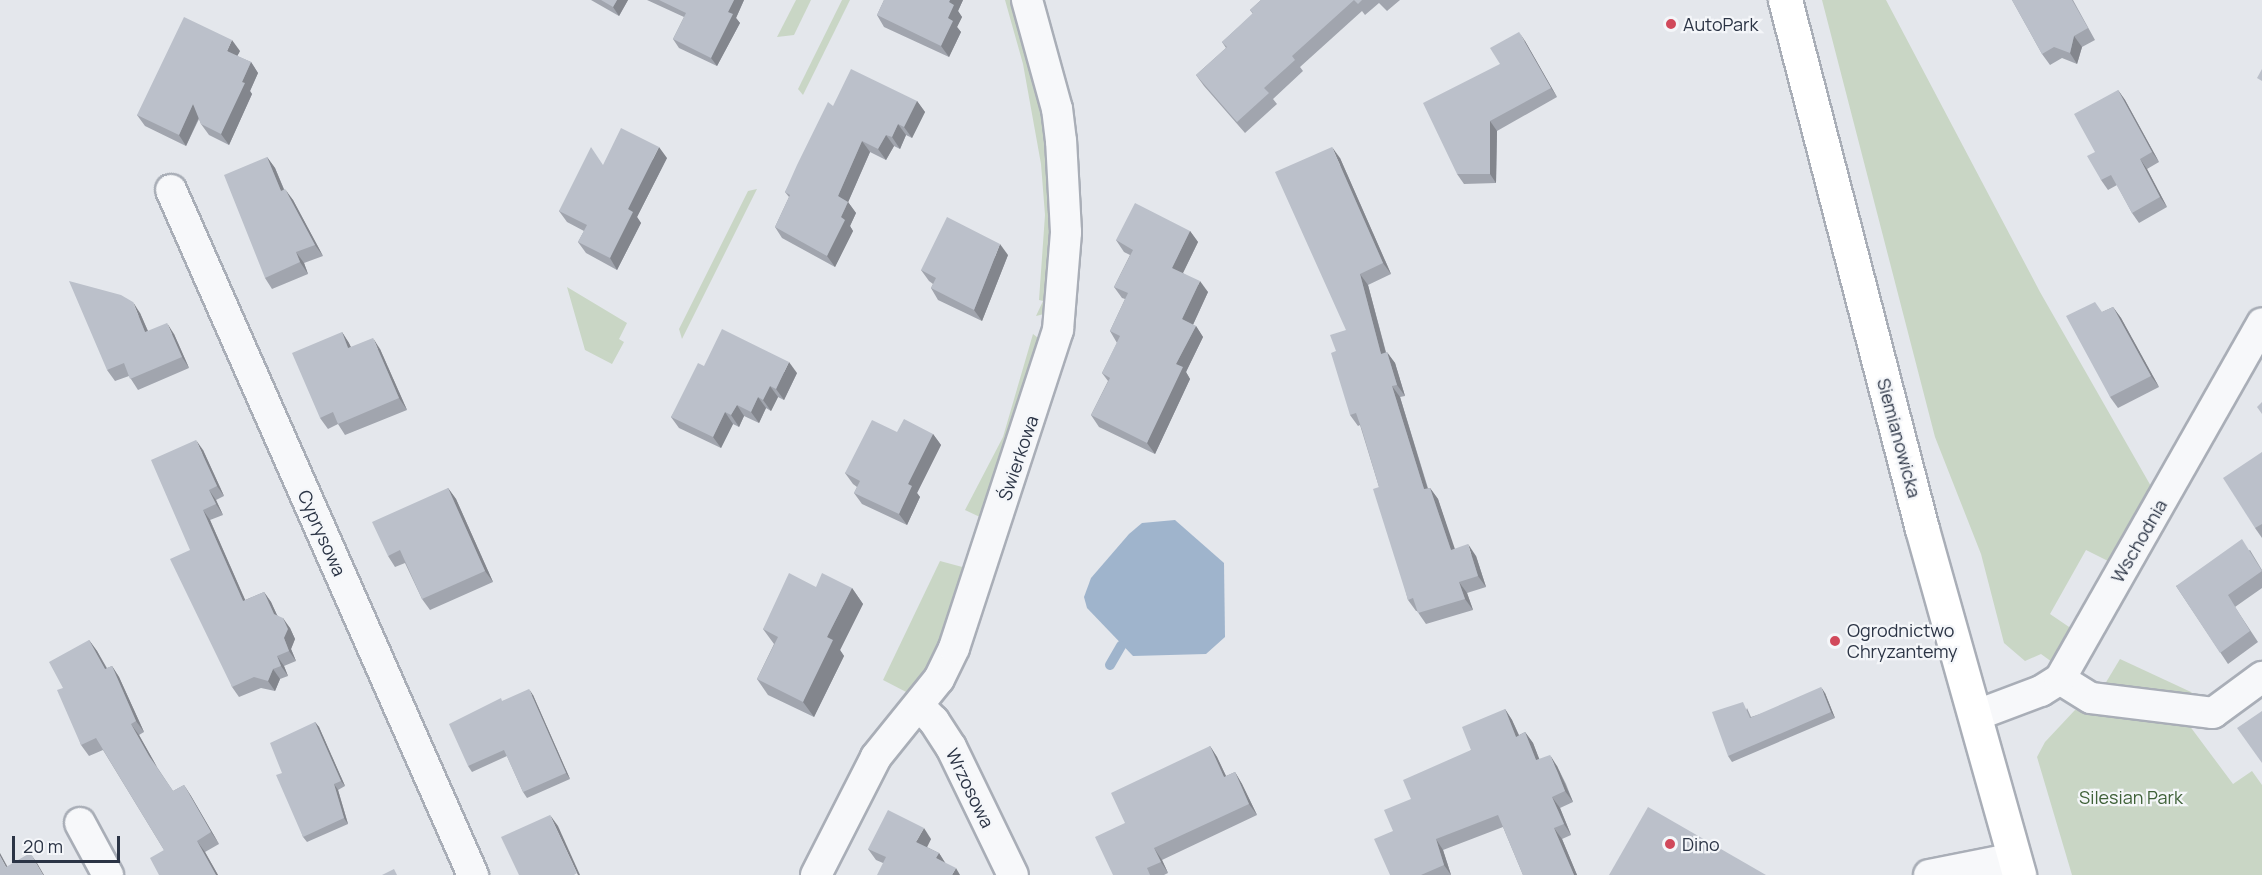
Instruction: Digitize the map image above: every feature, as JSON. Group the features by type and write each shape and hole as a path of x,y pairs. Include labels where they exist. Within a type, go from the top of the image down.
{"street":[{"name":"Świerkowa","path":"816,875 876,757 939,679 954,648 1058,330 1066,232 1061,141 1057,109 1027,0"},
{"name":"Siemianowicka","path":"1785,0 1922,529 1977,715 2017,867"},
{"name":"Cyprysowa","path":"171,190 473,875"},
{"name":"Wschodnia","path":"2060,679 2262,323"},
{"path":"1977,715 2041,691 2060,679 2091,698 2213,713 2262,677"},
{"name":"Wrzosowa","path":"919,706 934,721 951,747 1013,875"},
{"path":"80,823 108,875"},
{"path":"1929,875 2017,867"}],"green space":[{"path":"796,0 811,0 794,35 777,37"},
{"path":"842,0 850,0 803,95 798,89"},
{"path":"1005,0 1013,0 1043,98 1053,212 1048,313 1036,316 1043,301 1039,300 1045,215 1041,164 1023,64"},
{"path":"1822,0 1886,0 2040,292 2152,488 2112,563 2086,550 2050,614 2072,629 2052,662 2041,654 2025,661 2004,643 1981,554 1935,437"},
{"path":"757,189 682,339 679,329 748,191"},
{"path":"567,287 627,323 619,339 624,342 612,364 585,350"},
{"path":"1033,334 1042,341 982,518 965,510 1003,437"},
{"path":"940,561 966,568 940,650 912,695 883,680"},
{"path":"2120,659 2191,692 2194,696 2105,684"},
{"name":"Silesian Park","path":"2075,710 2189,725 2233,784 2252,771 2262,785 2262,875 2072,875 2037,757 2045,742"}],"water":[{"path":"1175,520 1224,563 1225,637 1206,654 1133,656 1087,608 1084,597 1091,578 1129,534 1142,523"}],"building":[{"path":"601,0 617,0 613,7"},
{"path":"659,0 734,0 728,12 733,14 711,58 673,39 686,13"},
{"path":"884,0 950,0 949,2 954,5 948,18 953,21 941,46 877,15"},
{"path":"1261,0 1354,0 1292,56 1295,60 1264,88 1269,93 1237,122 1196,75 1227,47 1222,42 1253,13 1250,10"},
{"path":"2012,0 2072,0 2088,28 2074,36 2070,53 2054,47 2042,54"},
{"path":"184,17 232,40 227,51 251,62 242,82 245,83 221,134 201,124 193,104 179,135 137,115"},
{"path":"1519,32 1551,88 1490,121 1490,174 1457,174 1423,103 1500,64 1490,48"},
{"path":"851,69 917,101 904,127 898,124 892,137 886,135 878,149 862,141 838,196 848,202 841,217 845,220 827,256 775,227 790,195 785,192 797,165 828,102 833,106"},
{"path":"2262,69 2262,81 2257,78"},
{"path":"2118,90 2152,152 2140,159 2160,197 2132,213 2111,175 2101,180 2087,156 2095,152 2074,114"},
{"path":"621,128 659,147 628,209 633,212 610,258 578,242 587,225 559,211 591,147 603,165"},
{"path":"1332,147 1383,263 1360,274 1381,354 1387,352 1397,385 1392,386 1424,489 1430,488 1451,550 1468,544 1478,576 1459,582 1465,599 1418,613 1413,598 1408,600 1373,489 1379,487 1362,430 1356,413 1350,415 1331,353 1336,351 1330,335 1346,330 1275,172"},
{"path":"267,157 281,191 285,189 315,245 296,252 300,262 265,278 224,175"},
{"path":"1135,203 1190,231 1172,268 1200,281 1182,319 1196,326 1176,364 1183,367 1147,443 1091,415 1110,378 1102,373 1120,336 1110,331 1128,293 1114,287 1133,250 1116,240"},
{"path":"947,217 1000,244 974,310 931,288 936,278 921,270"},
{"path":"69,281 121,295 133,302 145,332 167,323 182,357 130,379 124,363 107,370"},
{"path":"2095,302 2102,312 2113,307 2151,376 2110,397 2066,316"},
{"path":"722,329 789,362 776,389 770,386 763,400 758,397 751,412 737,405 731,415 725,412 713,437 671,417 698,363 704,366"},
{"path":"342,332 348,348 373,338 399,398 338,424 333,412 320,418 292,353"},
{"path":"2262,402 2262,414 2257,407"},
{"path":"904,419 933,434 908,484 912,486 899,514 854,493 860,481 845,473 872,420 897,432"},
{"path":"196,440 217,486 209,490 216,504 203,510 243,601 264,592 274,614 283,618 288,629 284,638 289,651 277,656 281,666 273,669 268,681 254,677 232,687 170,559 190,550 151,460"},
{"path":"2262,452 2262,524 2255,528 2223,478"},
{"path":"448,488 485,571 422,599 400,550 388,556 372,522"},
{"path":"2242,539 2262,571 2228,595 2250,631 2220,653 2176,586"},
{"path":"789,573 816,587 822,573 852,588 827,637 833,640 803,702 757,679 778,637 763,629"},
{"path":"89,640 105,669 112,666 136,721 131,724 149,756 173,791 184,785 211,832 197,841 216,875 159,875 150,858 164,850 96,738 81,745 57,690 63,688 49,662"},
{"path":"1821,687 1831,712 1728,756 1712,712 1743,702 1750,718"},
{"path":"529,689 566,773 523,792 504,750 468,766 449,724 501,698 502,701"},
{"path":"1505,709 1516,737 1525,732 1536,760 1550,755 1558,773 1565,791 1552,797 1564,824 1554,828 1574,875 1523,875 1498,815 1436,839 1444,865 1421,875 1390,875 1374,839 1393,831 1384,810 1411,799 1403,780 1471,750 1462,727"},
{"path":"2262,711 2262,763 2237,728"},
{"path":"315,722 341,781 334,784 344,818 303,837 276,775 282,773 270,743"},
{"path":"1210,746 1224,777 1235,772 1249,804 1154,848 1161,862 1147,868 1150,875 1113,875 1095,837 1125,823 1111,793"},
{"name":"Dino","path":"1648,807 1766,875 1609,875"},
{"path":"888,810 924,828 916,842 939,853 936,858 956,868 952,875 877,875 886,857 868,849"},
{"path":"550,815 577,873 574,875 519,875 501,837"},
{"path":"30,853 43,875 0,875 0,856 6,867"},
{"path":"394,869 397,875 382,875"}],"waterway":[{"path":"1110,665 1121,646"}],"place":[{"name":"AutoPark","path":"1671,24"},
{"name":"Ogrodnictwo Chryzantemy","path":"1835,641"},
{"name":"Dino","path":"1670,844"}]}
